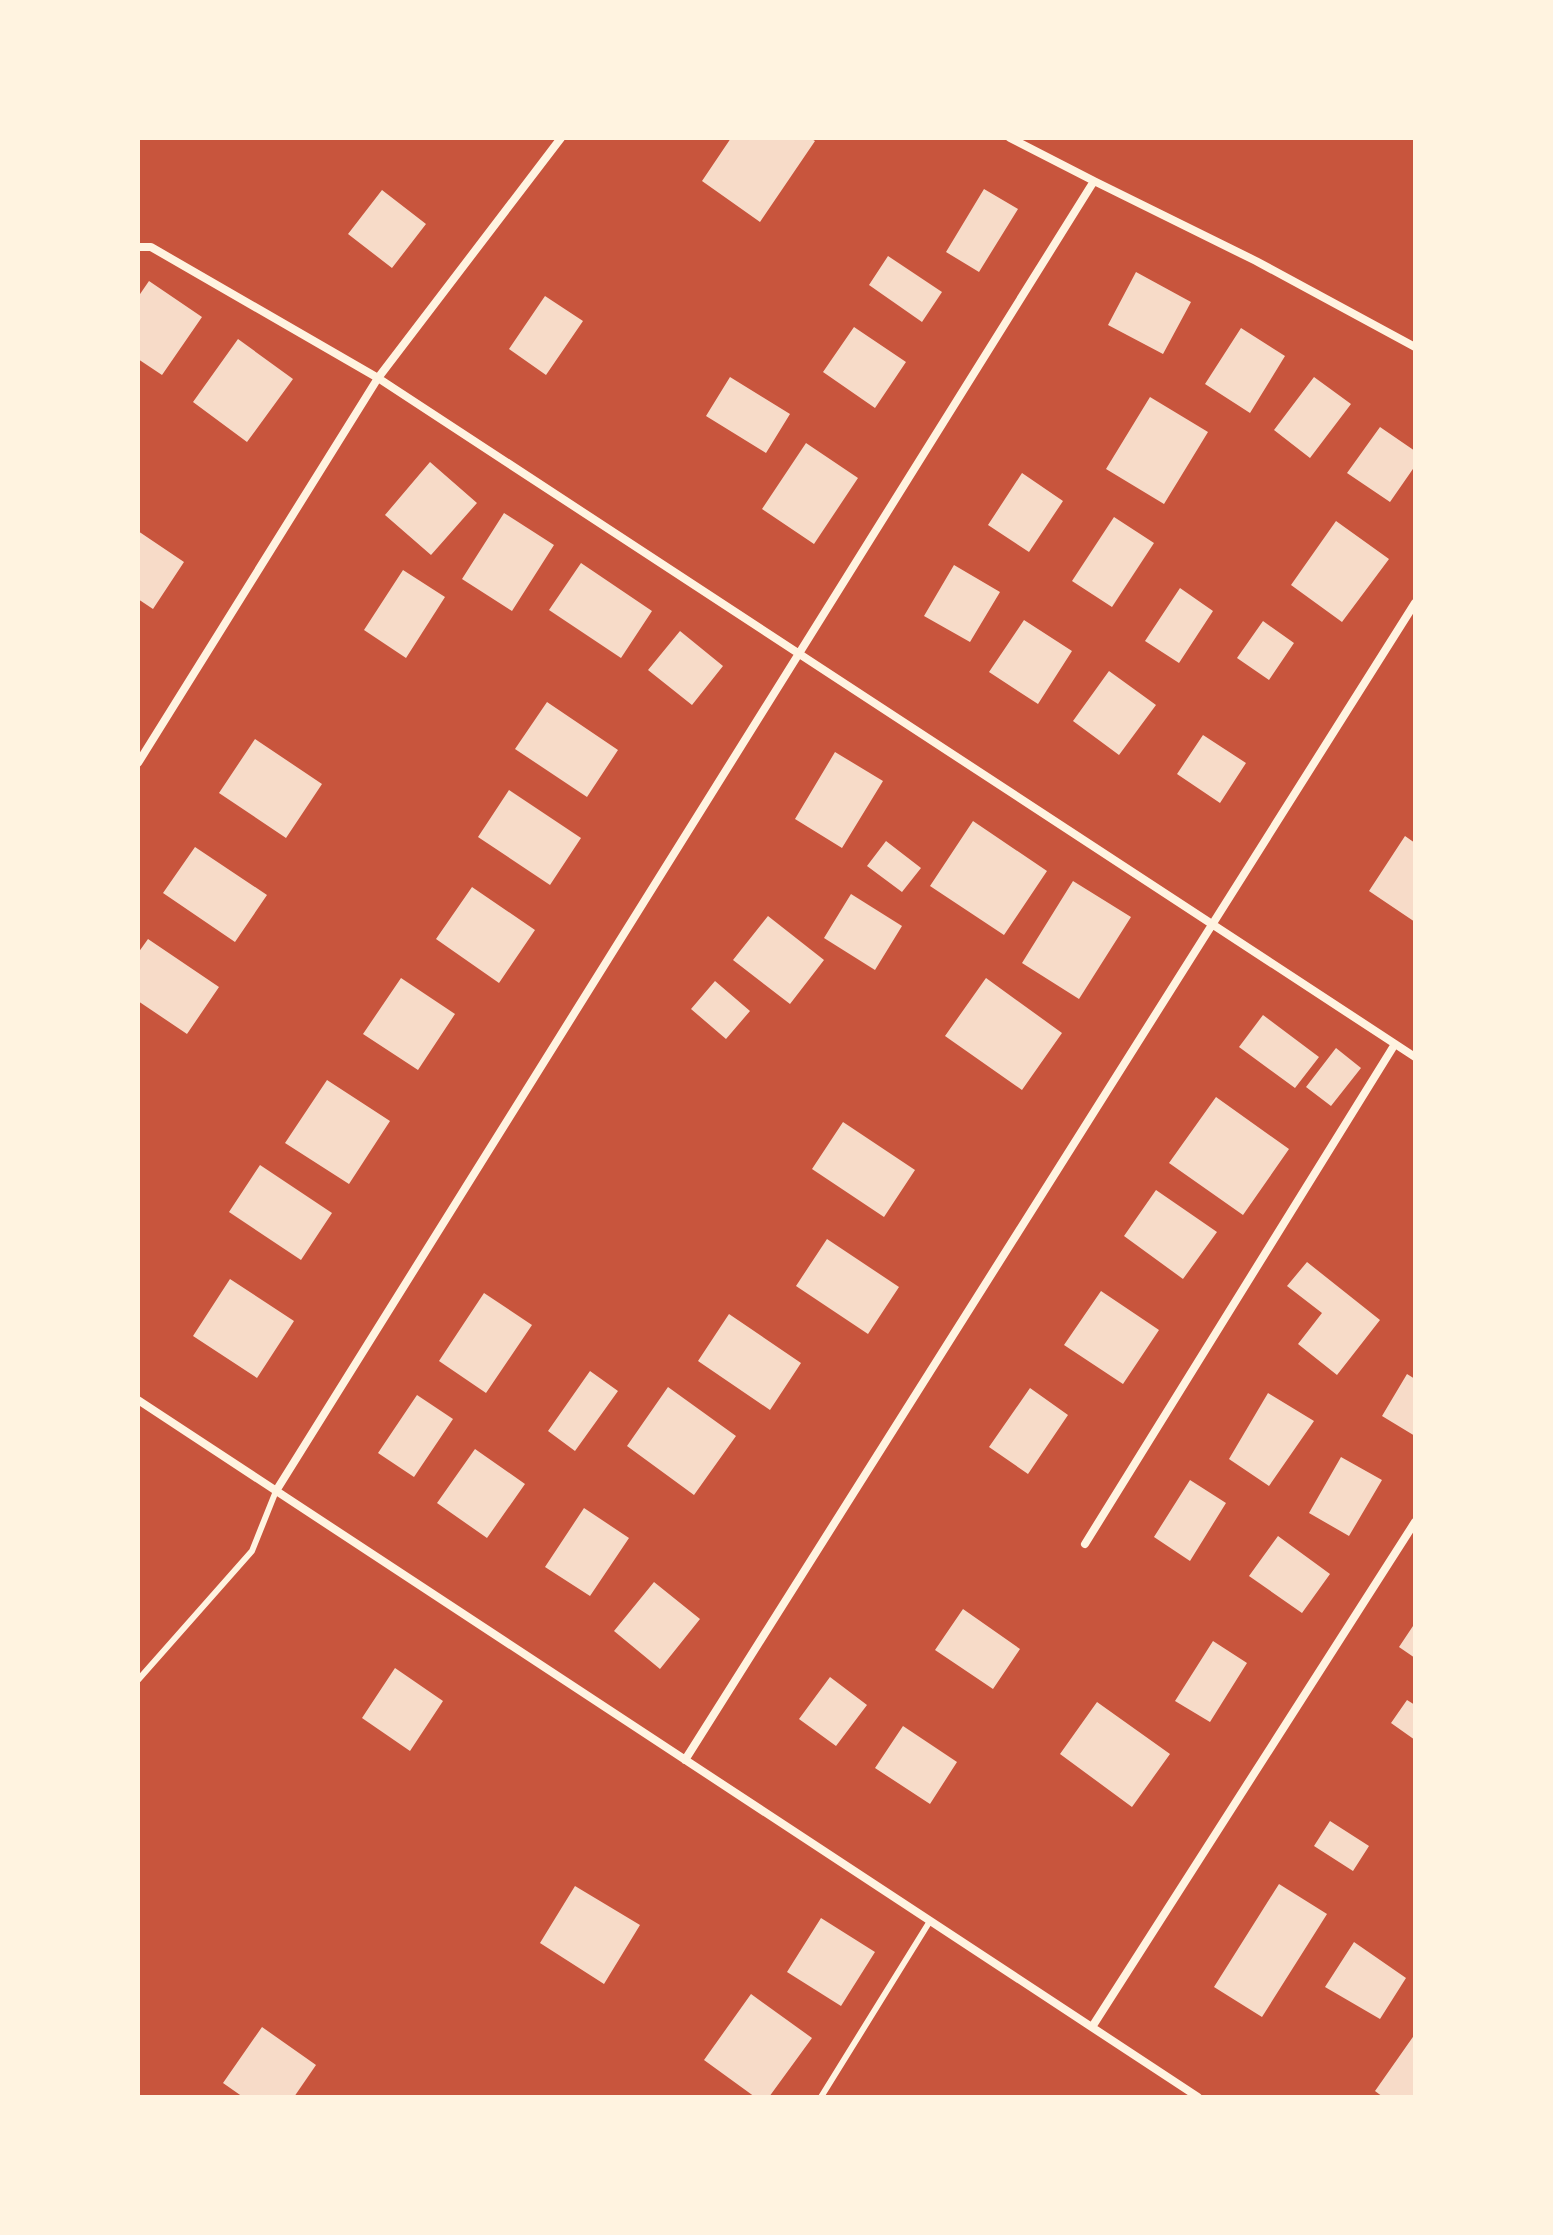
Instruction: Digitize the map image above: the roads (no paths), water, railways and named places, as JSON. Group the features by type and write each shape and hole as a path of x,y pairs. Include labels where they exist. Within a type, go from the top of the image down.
{"street":[{"path":"138,763 378,378 561,138"},
{"path":"1010,138 1256,261 1415,347"},
{"path":"276,1491 1094,181"},
{"path":"138,247 151,247 378,378 1415,1057"},
{"path":"685,1760 1415,603"},
{"path":"1085,1544 1395,1044"},
{"path":"138,1400 1198,2097"},
{"path":"1092,2027 1415,1522"}],"lane":[{"path":"138,1680 252,1551 276,1491"},
{"path":"821,2097 930,1921"}]}
